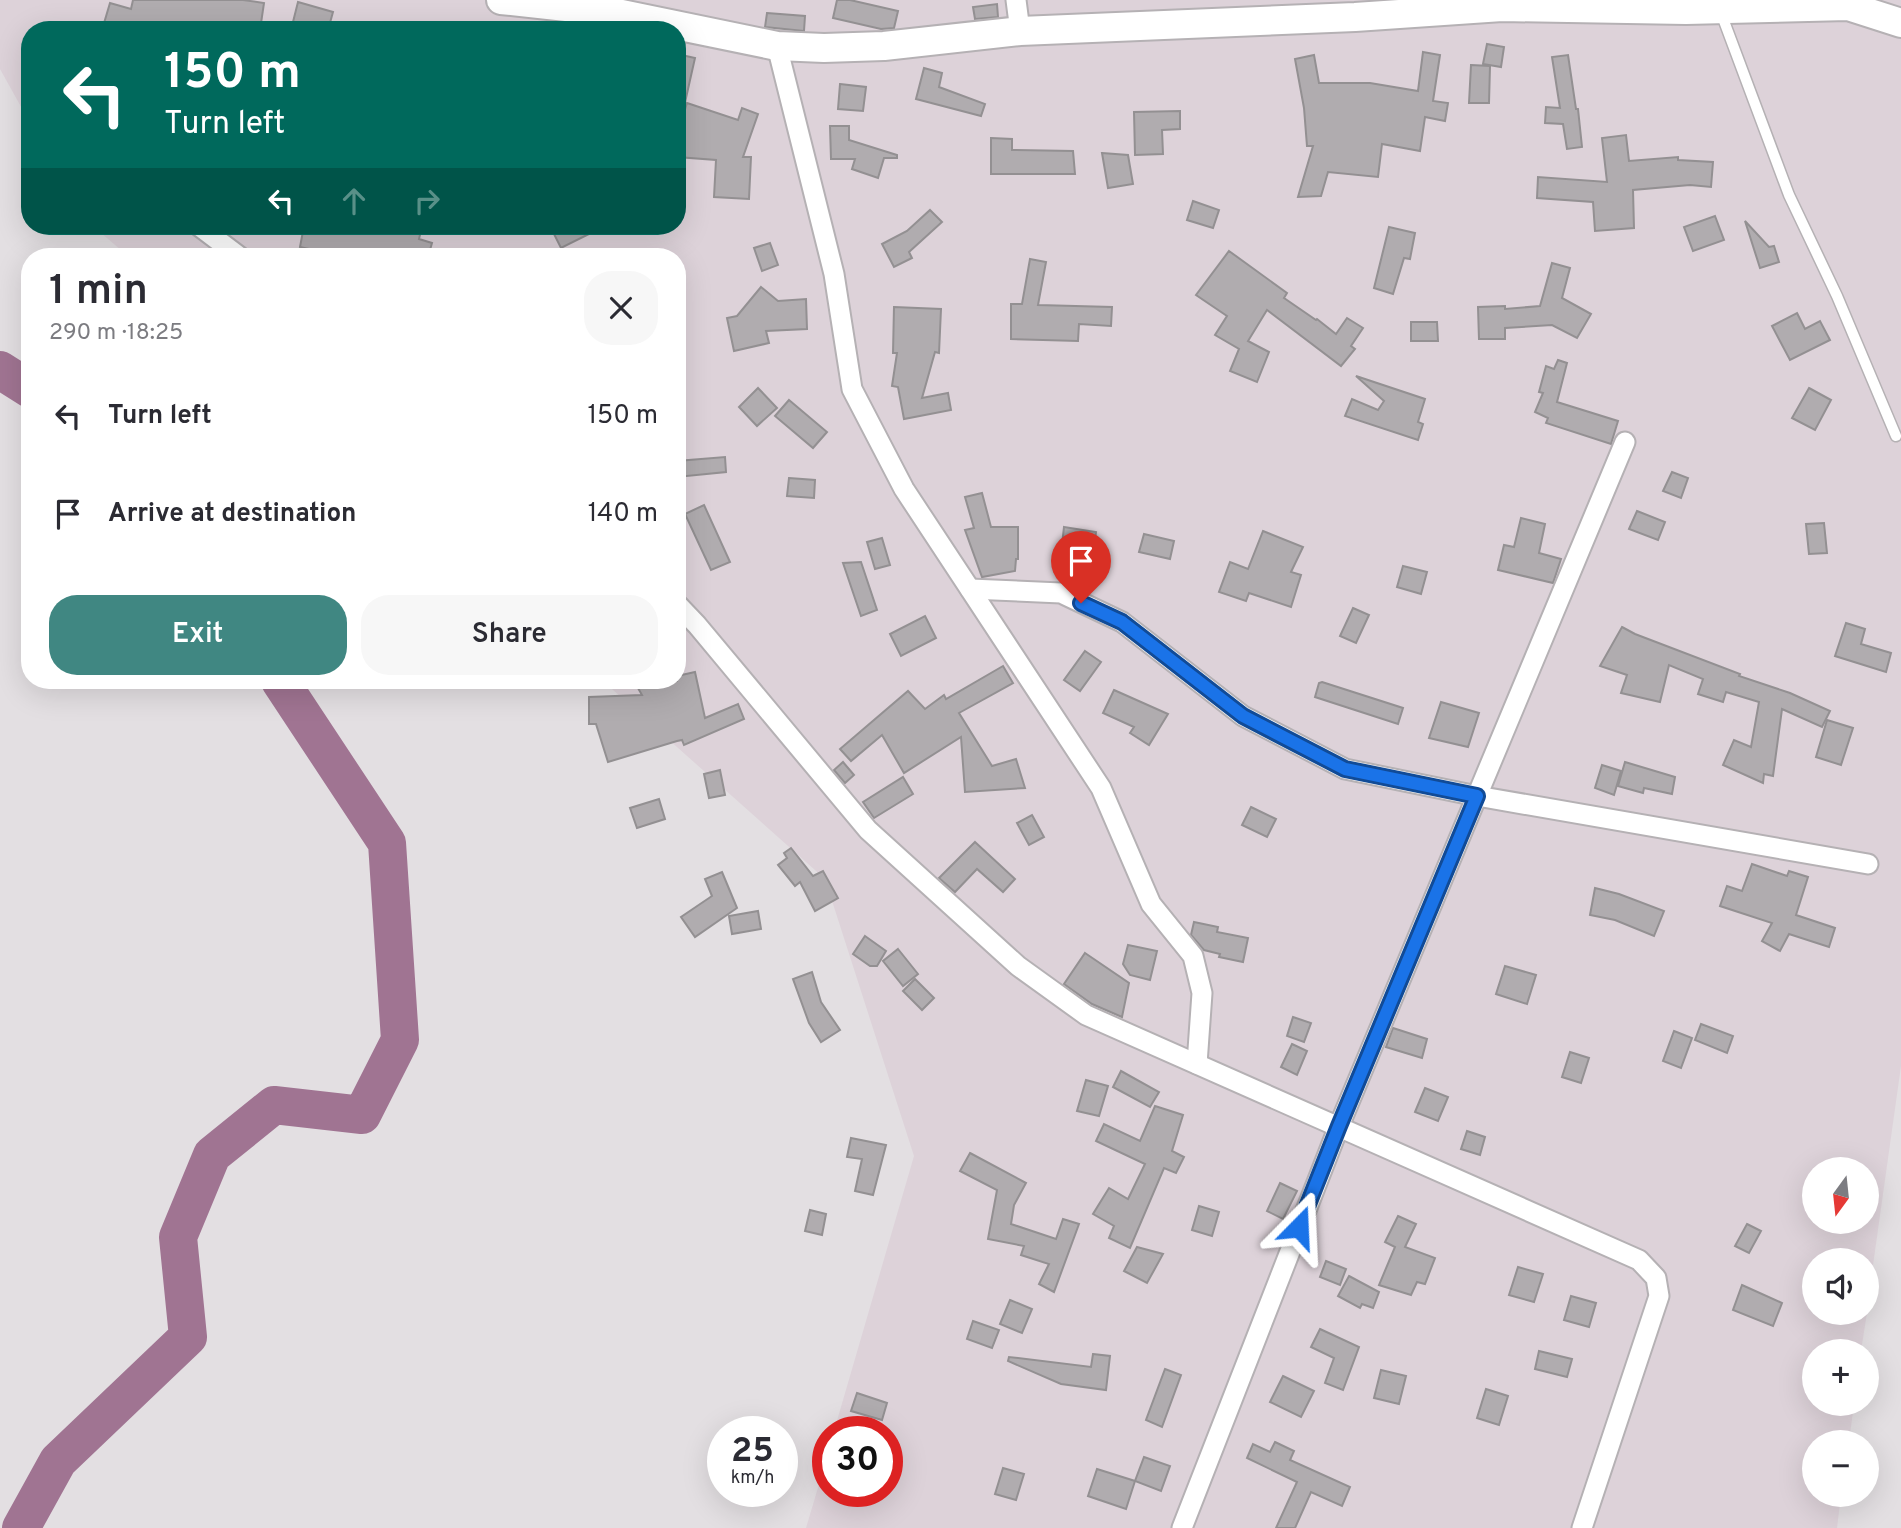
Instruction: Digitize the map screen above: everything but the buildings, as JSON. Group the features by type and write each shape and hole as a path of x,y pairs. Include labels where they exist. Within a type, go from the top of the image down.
{"street":[{"path":"501,0 612,12 656,21"},
{"path":"1016,0 1020,32"},
{"path":"686,27 777,46 824,48 884,46 1020,32 1351,8 1502,4 1720,8 1848,6 1901,23"},
{"path":"777,46 834,274 852,389 904,489 1101,788 1151,904 1193,956 1202,993 1197,1064"},
{"path":"211,235 228,248"},
{"path":"1182,1528 1339,1126 1625,442"},
{"path":"970,589 1061,593 1122,622 1243,716 1345,769 1477,796 1868,864"},
{"path":"686,614 868,830 1018,966 1086,1015 1639,1260 1656,1278 1659,1296 1582,1528"}],"lane":[{"path":"1720,8 1789,195 1837,296 1896,436"}],"shaded area":[{"path":"0,0 1901,0 1901,1066 1880,1215 1880,1157 1802,1157 1802,1234 1877,1234 1875,1248 1802,1248 1802,1325 1865,1325 1863,1339 1802,1339 1802,1416 1852,1416 1851,1430 1802,1430 1802,1507 1840,1507 1837,1528 806,1528 812,1507 903,1507 903,1416 838,1416 914,1156 825,879 612,689 686,689 686,248 119,248 103,235 686,235 686,21 21,21 21,107 0,69"}],"waterway":[{"path":"0,370 21,383"},
{"path":"21,1528 58,1461 188,1337 178,1237 212,1155 274,1105 362,1115 400,1040 387,843 285,689"}],"route":[{"path":"1081,603 1122,622 1243,716 1345,769 1477,796 1299,1227"}]}
